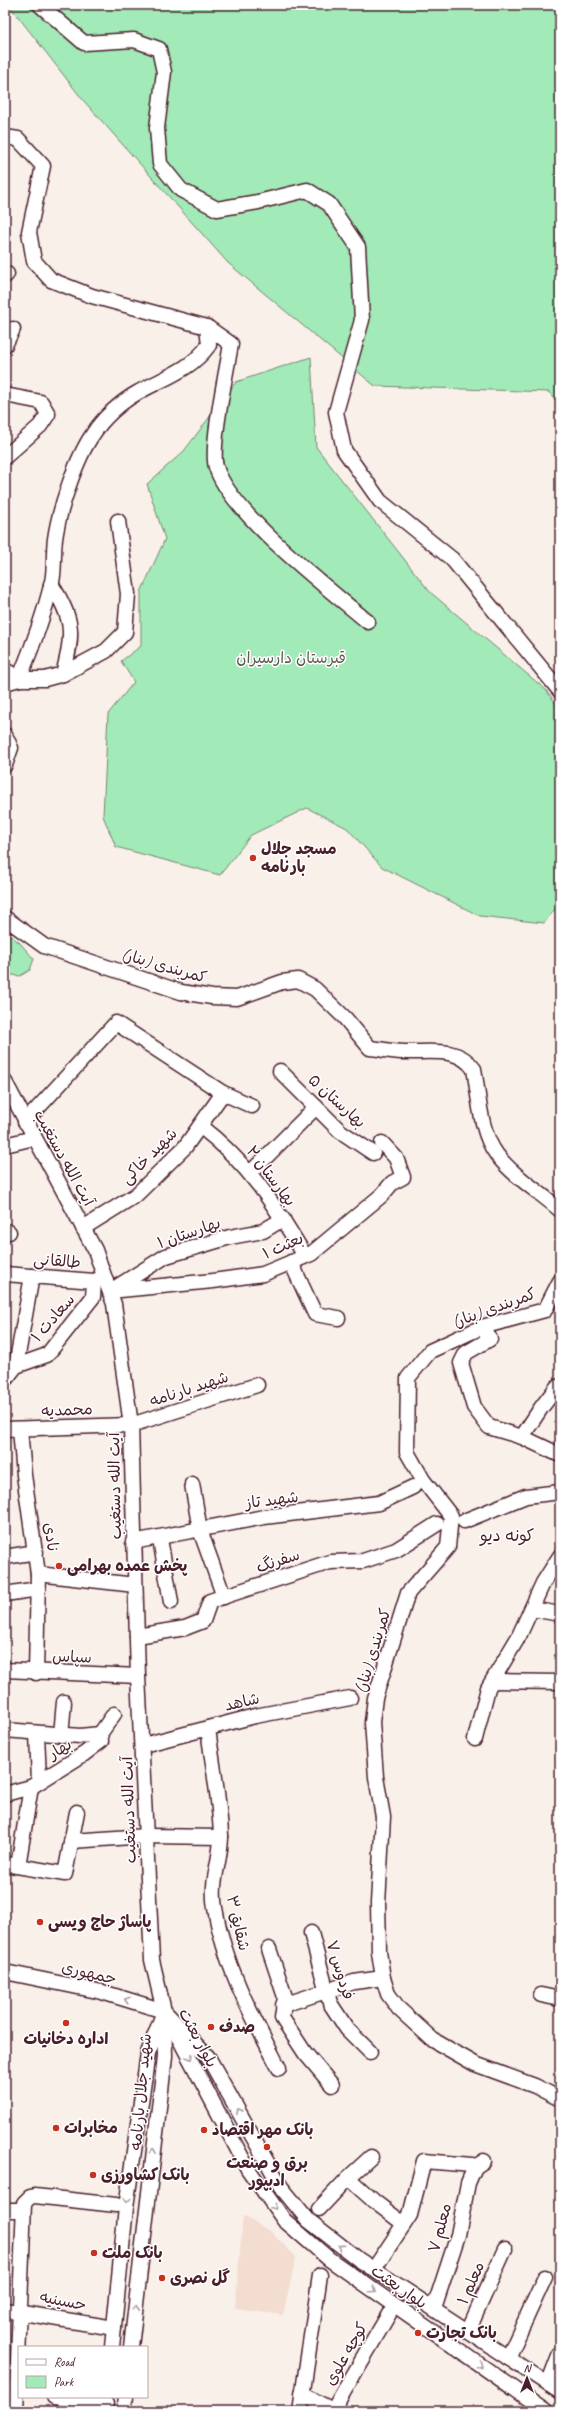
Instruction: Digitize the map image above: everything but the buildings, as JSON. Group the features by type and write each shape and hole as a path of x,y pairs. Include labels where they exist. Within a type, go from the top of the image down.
{"street":[{"path":"40,5 84,43 134,40 159,49 164,72 157,128 160,164 181,190 217,209 258,202 308,190 329,204 358,247 362,293 362,320 336,412 344,450 380,501 452,558 560,691"},
{"path":"5,137 18,139 43,166 29,232 34,261 51,280 92,296 207,327 231,344 215,448 216,467 225,488 250,518 368,622"},
{"path":"19,679 51,584 55,540 60,512 92,434 123,402 138,392 176,375 201,356 209,345 207,327"},
{"path":"5,345 13,329"},
{"path":"5,395 41,402 48,414 40,426 6,456"},
{"path":"5,683 19,679 45,679 63,674 106,651 125,632 128,594 118,521"},
{"path":"51,584 63,603 71,624 69,652 63,674"},
{"path":"5,670 19,679"},
{"path":"5,735 11,748 5,765"},
{"name":"کمربندی (بنار)","path":"5,918 44,946 181,992 212,997 237,998 282,982 298,980 315,989 345,1018 370,1048 402,1052 440,1052 456,1054 468,1060 474,1069 488,1137 497,1154 511,1170 560,1210"},
{"path":"5,1110 23,1117 116,1023 223,1093 252,1106"},
{"name":"بهارستان ۵","path":"280,1071 340,1130 378,1148"},
{"name":"آیت الله دستغیب","path":"5,1082 83,1228 100,1278 110,1291 121,1347 131,1425 133,1542 138,1676 148,1836 152,1960 164,2011"},
{"name":"شهید خاکی","path":"83,1228 136,1195 185,1147 223,1093"},
{"path":"250,1173 316,1107"},
{"name":"بهارستان ۲","path":"200,1126 221,1143 250,1173 283,1219 305,1256"},
{"path":"5,1145 34,1138"},
{"name":"بعثت ۱","path":"110,1291 213,1281 263,1274 311,1254 382,1195 392,1183 403,1177 396,1158 378,1148"},
{"name":"بهارستان ۱","path":"110,1291 166,1256 230,1237 263,1231 283,1219"},
{"path":"291,1262 315,1314 338,1318"},
{"name":"طالقانی","path":"5,1274 100,1278"},
{"path":"5,1380 16,1366 32,1276"},
{"name":"سعادت ۱","path":"16,1366 47,1355 92,1297 100,1278"},
{"name":"کمربندی (بنار)","path":"560,1281 545,1310 482,1327 430,1351 408,1378 407,1452 423,1480 451,1516 448,1547 408,1593 375,1698 372,1730 376,1777 383,1817 378,1903 379,1952 383,1978 388,1994 399,2009 433,2040 475,2064 535,2086 560,2099"},
{"path":"482,1327 490,1339 466,1353 461,1364 474,1407 489,1427 522,1437 560,1455"},
{"name":"شهید بارنامه","path":"131,1425 257,1385"},
{"path":"522,1437 557,1387"},
{"name":"محمدیه","path":"5,1429 131,1425"},
{"name":"نادی","path":"20,1429 24,1475 38,1574 36,1673"},
{"path":"192,1484 200,1530 224,1597"},
{"name":"شهید تاز","path":"133,1542 160,1539 264,1517 379,1503 413,1487"},
{"path":"464,1521 526,1496 560,1492"},
{"name":"سفرنگ","path":"137,1636 185,1628 202,1621 210,1601 330,1562 364,1561 396,1550 437,1524"},
{"path":"160,1539 171,1602"},
{"path":"5,1556 36,1552"},
{"path":"475,1739 488,1688 532,1609 543,1583 560,1556"},
{"path":"38,1574 135,1585"},
{"path":"5,1594 38,1589"},
{"path":"532,1609 560,1614"},
{"name":"سپاس","path":"5,1670 36,1673 138,1676"},
{"path":"493,1681 560,1682"},
{"name":"شاهد","path":"143,1745 200,1732 208,1728 350,1698"},
{"path":"61,1735 64,1702"},
{"name":"بهار","path":"5,1794 35,1785 90,1750 101,1741 100,1734 114,1714"},
{"name":"شقایق ۳","path":"208,1728 221,1837 213,1892 219,1927 230,1963 251,2015 279,2068"},
{"path":"5,1730 80,1736 100,1734"},
{"path":"37,1733 35,1785 11,1865 65,1874 77,1812"},
{"path":"71,1841 148,1836 221,1837"},
{"name":"فردوس ۷","path":"311,1933 330,2003 347,2030 370,2052"},
{"path":"269,1949 285,1997 282,2018 305,2053 332,2085"},
{"name":"جمهوری","path":"5,1972 102,1992 164,2011"},
{"path":"283,2005 354,1982 383,1978"},
{"path":"541,1995 560,1999"},
{"name":"بلوار بعثت","path":"164,2011 208,2057 275,2178 296,2208 323,2233 374,2269 560,2392"},
{"name":"بلوار بعثت","path":"164,2011 248,2169 284,2220 329,2259 543,2410"},
{"name":"شهید جلال بارنامه","path":"112,2346 126,2207 148,2053 164,2011"},
{"name":"شهید جلال بارنامه","path":"131,2346 165,2056 164,2011"},
{"path":"319,2209 348,2178 371,2157"},
{"name":"معلم ۷","path":"404,2224 412,2210 424,2161 472,2165 480,2164 468,2183 458,2235 434,2308"},
{"path":"348,2178 375,2202 404,2224 374,2269"},
{"path":"16,2411 14,2392 20,2310 23,2210 27,2199 35,2196 116,2205"},
{"path":"5,2210 23,2210"},
{"name":"معلم ۱","path":"468,2332 504,2249"},
{"path":"300,2411 320,2275"},
{"path":"508,2358 545,2277"},
{"name":"حسینیه","path":"5,2310 20,2310 114,2328"},
{"name":"کوچه علوی","path":"334,2411 389,2314"},
{"path":"548,2384 560,2353"},
{"path":"302,2394 334,2411"},
{"path":"61,2398 106,2404"},
{"path":"124,2411 126,2398"}],"shaded area":[{"path":"243,2216 270,2231 296,2257 283,2315 235,2309"}],"green space":[{"path":"9,5 560,5 560,406 549,392 375,386 228,263 83,100"},
{"name":"قبرستان دارسیران","path":"311,357 316,447 430,592 546,690 560,709 560,903 544,923 480,916 382,867 347,828 307,808 251,835 220,875 116,847 103,816 108,714 134,682 121,661 141,646 141,592 165,539 147,484 184,451 236,382"},
{"path":"5,932 19,942 34,959 30,970 20,976 5,974"}],"place":[{"name":"مسجد جلال بارنامه","path":"253,858"},
{"name":"پخش عمده بهرامی","path":"59,1566"},
{"name":"پاساژ حاج ویسی","path":"40,1922"},
{"name":"اداره دخانیات","path":"66,2023"},
{"name":"صدف","path":"211,2027"},
{"name":"مخابرات","path":"56,2128"},
{"name":"بانک مهر اقتصاد","path":"204,2130"},
{"name":"برق و صنعت ادبپور","path":"267,2147"},
{"name":"بانک کشاورزی","path":"93,2175"},
{"name":"بانک ملت","path":"94,2253"},
{"name":"گل نصری","path":"162,2278"},
{"name":"بانک تجارت","path":"418,2333"}],"district":[{"name":"کونه دیو","path":"507,1535"}]}
